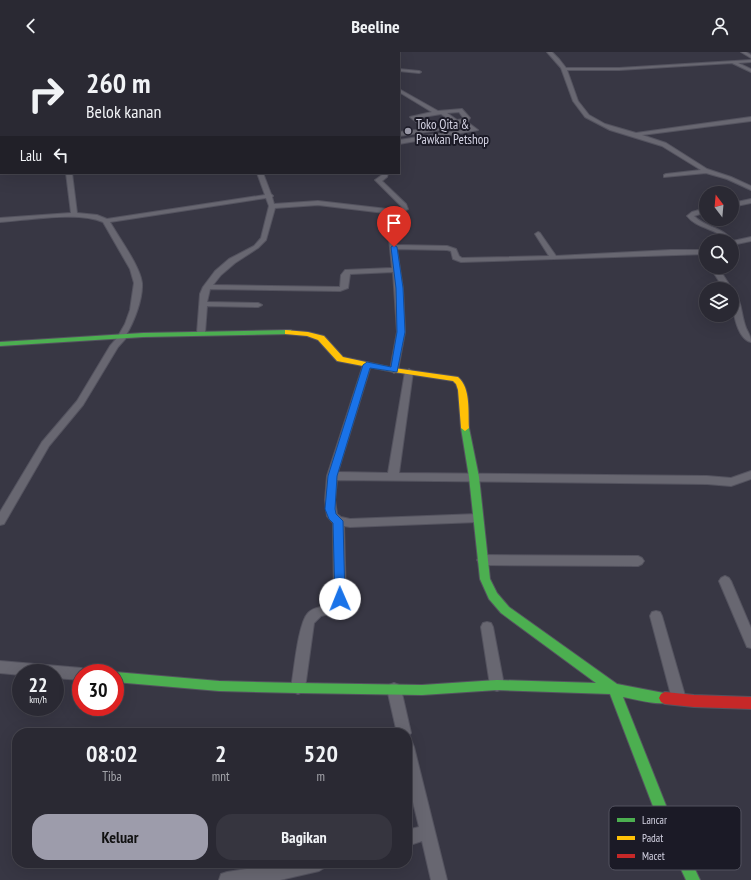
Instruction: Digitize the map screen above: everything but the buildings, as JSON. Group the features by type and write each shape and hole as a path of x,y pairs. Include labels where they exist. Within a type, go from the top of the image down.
{"street":[{"path":"549,52 566,69 570,80 572,93 582,111 598,123 663,144 707,171 751,188"},
{"path":"743,52 751,57"},
{"path":"566,69 619,69 751,61"},
{"path":"732,62 751,71"},
{"path":"400,70 419,72"},
{"path":"400,91 459,123 467,124 475,130 400,142"},
{"path":"400,134 430,130 459,123 467,119 466,115 458,109 413,117 430,130"},
{"path":"428,114 433,118"},
{"path":"635,135 751,119"},
{"path":"439,123 445,127"},
{"path":"666,176 707,171"},
{"path":"69,174 74,215"},
{"path":"201,333 207,287 232,261 256,247 264,239 272,206 270,196 260,174"},
{"path":"272,206 318,203 397,212 405,209 404,206 379,182 378,180 385,176 385,174"},
{"path":"0,220 74,215 97,217 106,221 270,196"},
{"path":"739,204 751,201"},
{"path":"13,220 18,210"},
{"path":"394,370 401,332 399,288 393,228 397,212"},
{"path":"699,212 690,216 699,222"},
{"path":"0,521 46,444 80,403 114,346 122,337 134,310 138,283 134,269 106,221"},
{"path":"706,226 722,234"},
{"path":"538,234 553,257"},
{"path":"739,242 751,239"},
{"path":"394,247 448,248 454,250 456,257 461,260 699,252"},
{"path":"207,287 340,289 344,288 344,275 348,272 396,270"},
{"path":"204,304 258,305"},
{"path":"739,322 739,326 743,333 751,340"},
{"path":"0,344 201,333 254,332 308,334 318,336 324,340 334,354 340,359 394,370 451,378 460,383 474,477 487,585 496,602 505,610 614,690 660,806"},
{"path":"367,365 332,476 330,509 332,516 338,521 350,523 478,518"},
{"path":"393,476 409,372"},
{"path":"332,476 707,480 731,482 751,475"},
{"path":"298,688 308,622 312,614 317,611 333,608 337,605 340,599 338,521"},
{"path":"483,560 638,561"},
{"path":"725,581 751,643"},
{"path":"656,616 679,699"},
{"path":"487,627 497,685"},
{"path":"0,667 72,673"},
{"path":"124,678 219,686 298,688 422,690 497,685 614,690 639,695 679,699 751,703"},
{"path":"394,689 403,728"},
{"path":"412,768 439,880"},
{"path":"412,836 427,832"},
{"path":"227,880 276,873 298,868"},
{"path":"688,870 693,880"}],"traffic: fast":[{"path":"0,344 143,335 288,332"},
{"path":"465,428 474,477 485,579 493,596 505,610 614,689 660,806"},
{"path":"124,678 219,686 298,688 422,690 497,685 614,689 639,695 665,698"},
{"path":"688,870 693,880"}],"traffic: slow":[{"path":"288,332 308,334 321,338 340,359 394,370 455,379 460,383 462,390 465,428"}],"traffic: jam":[{"path":"665,698 694,701 751,703"}],"place":[{"name":"Toko Qita & Pawkan Petshop","path":"408,131"}],"route":[{"path":"340,599 338,521 334,519 330,509 332,476 367,365 394,370 401,332 399,288 394,247"}]}
